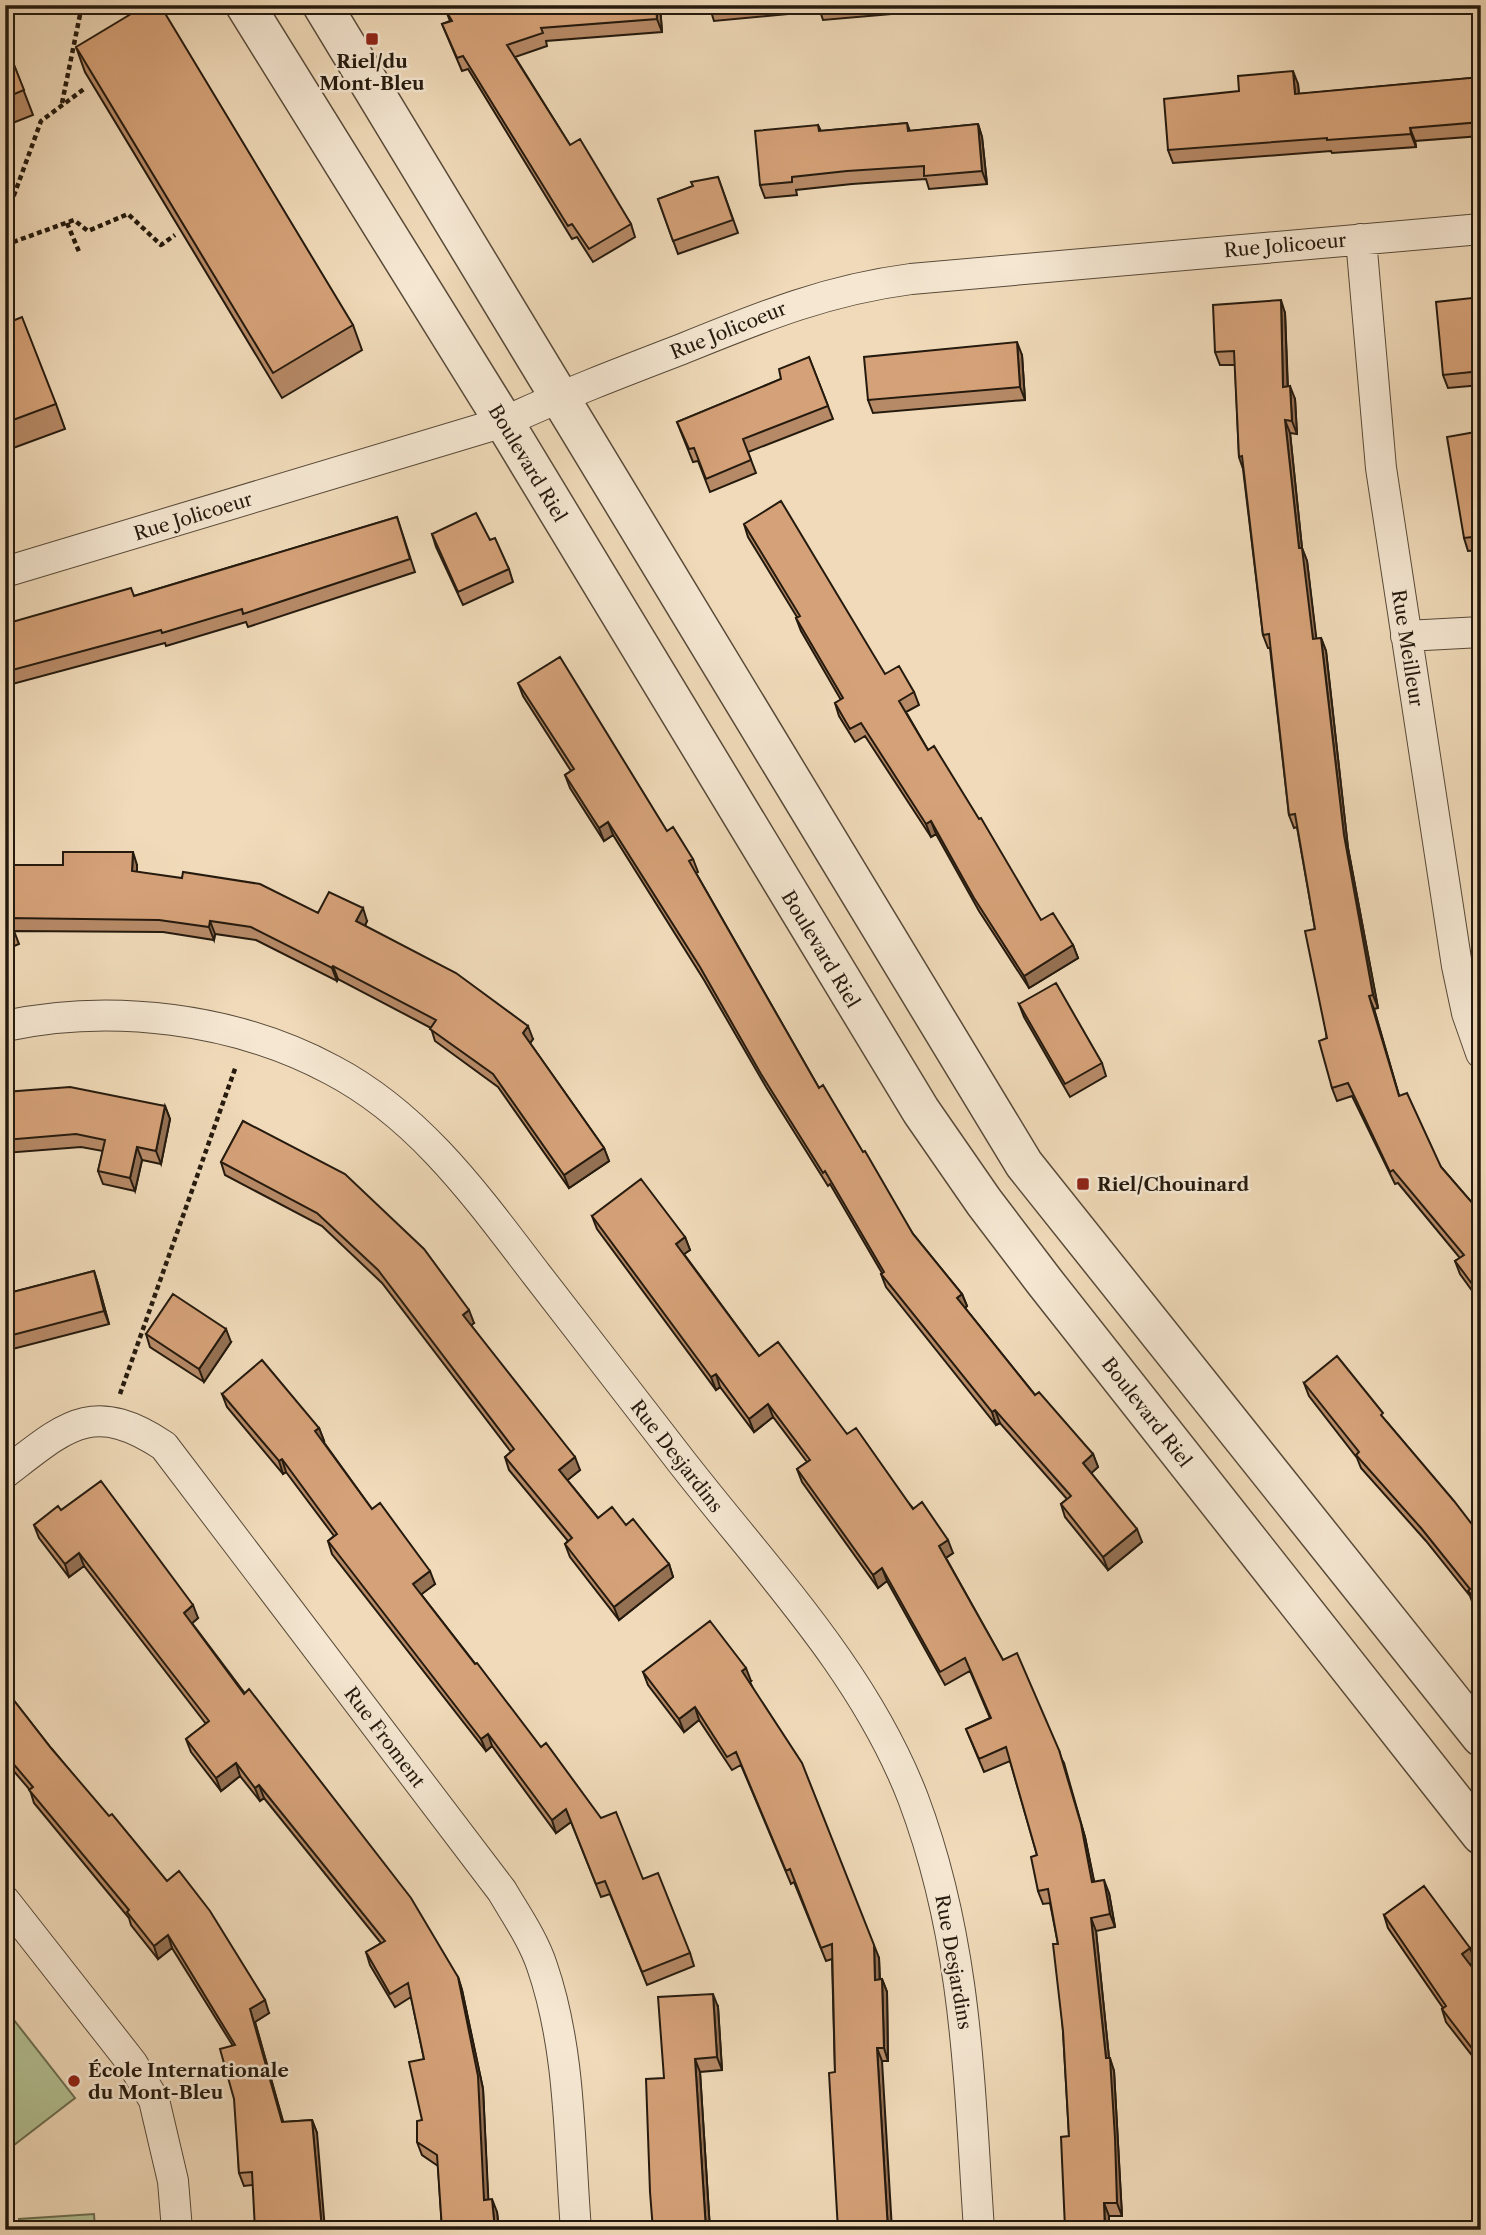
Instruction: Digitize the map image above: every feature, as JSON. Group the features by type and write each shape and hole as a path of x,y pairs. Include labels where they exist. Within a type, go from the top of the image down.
{"street":[{"name":"Boulevard Riel","path":"244,5 504,422 921,1111 984,1202 1044,1280 1481,1835"},
{"path":"322,5 883,926 1024,1164 1481,1737"},
{"name":"Rue Jolicoeur","path":"5,572 504,422 561,396 800,302 842,290 911,278 1481,229"},
{"name":"Rue Meilleur","path":"1361,239 1381,468 1457,966 1467,1013 1481,1053"},
{"path":"1406,636 1481,632"},
{"name":"Rue Desjardins","path":"5,1026 57,1017 106,1015 161,1018 246,1037 289,1050 332,1070 408,1123 444,1158 841,1663 869,1705 894,1751 930,1846 956,1951 964,2004 979,2230"},
{"path":"1044,1280 1090,1248"},
{"name":"Rue Froment","path":"5,1473 53,1436 83,1421 110,1421 139,1430 164,1446 493,1880 523,1925 541,1963 562,2042 576,2230"},
{"path":"5,1901 132,2063 154,2100 173,2181 177,2230"}],"path":[{"path":"62,103 82,5"},
{"path":"5,220 41,121 84,89"},
{"path":"5,245 74,220 88,231 128,214 161,245 175,235"},
{"path":"67,223 80,254"},
{"path":"110,1421 246,1037"}],"green space":[{"path":"10,2015 75,2098 5,2152 5,2019"},
{"path":"94,2214 95,2230 19,2230 19,2219"}],"building":[{"path":"146,5 160,5 353,325 273,373 76,47"},
{"path":"459,5 535,5 536,10 554,5 656,5 657,19 541,28 543,33 507,45 570,145 580,139 631,224 589,249 572,224 568,226 463,56 457,58 442,24 452,21 446,11"},
{"path":"709,5 739,5 710,8"},
{"path":"5,42 24,90 5,98"},
{"path":"1293,71 1295,94 1481,77 1481,122 1410,128 1411,134 1168,150 1164,99 1239,91 1238,76"},
{"path":"907,123 908,131 978,124 982,171 924,176 924,166 792,177 792,182 760,185 755,131 818,125 819,131"},
{"path":"718,177 733,220 673,241 658,199 693,186 691,182"},
{"path":"1481,297 1481,371 1443,375 1436,302"},
{"path":"1281,300 1283,387 1290,386 1292,421 1285,420 1299,548 1302,548 1313,639 1321,638 1344,835 1373,995 1369,996 1399,1096 1407,1093 1441,1167 1481,1213 1481,1296 1455,1261 1464,1255 1393,1170 1390,1172 1348,1083 1332,1088 1319,1041 1327,1038 1305,931 1315,929 1295,814 1289,815 1269,634 1263,635 1242,456 1239,457 1234,351 1215,352 1213,305"},
{"path":"22,317 56,404 5,423 5,324"},
{"path":"1017,342 1020,387 868,400 864,357"},
{"path":"809,357 828,406 743,439 751,460 706,479 694,448 689,449 677,422 781,379 779,369"},
{"path":"1481,431 1481,536 1464,538 1447,437"},
{"path":"781,501 885,674 899,666 914,692 899,701 928,750 934,746 979,819 981,818 1041,920 1053,913 1073,945 1024,976 974,898 931,821 926,824 861,723 850,729 835,703 843,698 796,618 800,616 744,524"},
{"path":"476,513 490,540 495,538 509,569 458,592 432,534"},
{"path":"397,517 410,559 243,614 242,609 162,633 161,630 5,672 5,624 131,588 134,596"},
{"path":"560,657 667,831 673,827 693,859 689,861 819,1088 823,1085 913,1234 962,1294 957,1298 1035,1395 1039,1392 1093,1454 1083,1463 1137,1529 1103,1557 1061,1504 1071,1496 995,1410 992,1412 881,1274 884,1272 825,1171 823,1173 761,1074 700,967 608,822 599,828 565,775 574,769 518,683"},
{"path":"5,845 14,865 63,865 63,852 133,852 132,871 182,878 183,872 260,884 318,913 329,892 363,908 356,921 456,973 528,1026 523,1033 604,1148 564,1175 493,1074 430,1029 436,1020 251,927 210,921 209,927 159,920 8,918 14,931 5,935"},
{"path":"1056,983 1102,1063 1065,1084 1019,1004"},
{"path":"70,1087 165,1106 156,1151 137,1147 130,1178 98,1171 105,1140 76,1134 5,1140 5,1092"},
{"path":"243,1121 345,1174 424,1249 469,1310 463,1315 575,1457 559,1470 598,1518 612,1507 626,1525 633,1519 669,1564 614,1607 565,1544 572,1538 505,1457 514,1449 378,1270 317,1213 221,1162"},
{"path":"641,1179 685,1237 676,1244 759,1356 778,1342 847,1434 856,1428 913,1509 922,1502 948,1540 939,1546 1003,1660 1017,1653 1059,1750 1081,1824 1092,1882 1104,1880 1110,1914 1091,1918 1106,2058 1110,2058 1115,2138 1117,2203 1104,2203 1105,2230 1055,2230 1065,2228 1061,2137 1069,2136 1063,2031 1053,1944 1058,1944 1048,1889 1038,1891 1031,1857 1037,1855 1006,1747 979,1759 966,1729 991,1718 965,1658 940,1672 882,1568 873,1575 797,1469 810,1460 768,1404 749,1419 716,1374 711,1377 592,1216"},
{"path":"94,1271 104,1311 5,1337 5,1294"},
{"path":"173,1294 226,1329 199,1369 146,1334"},
{"path":"1337,1356 1383,1413 1381,1415 1481,1536 1481,1605 1421,1528 1356,1455 1359,1452 1304,1383"},
{"path":"262,1360 319,1428 315,1431 372,1509 380,1503 430,1571 413,1584 475,1664 477,1663 541,1747 546,1743 601,1818 616,1812 643,1879 658,1873 690,1953 642,1972 605,1881 596,1884 566,1809 552,1820 488,1734 481,1739 328,1541 337,1534 282,1459 279,1461 222,1394"},
{"path":"101,1481 193,1605 184,1613 244,1694 249,1689 411,1898 458,1977 478,2076 484,2200 492,2199 495,2230 436,2230 442,2229 437,2155 417,2142 417,2121 422,2120 409,2062 424,2059 408,1983 390,1994 366,1952 385,1941 259,1785 255,1788 236,1763 216,1778 186,1739 209,1721 79,1553 65,1564 34,1525 58,1506 61,1510"},
{"path":"710,1621 746,1668 742,1671 802,1763 874,1945 875,1980 882,1979 884,2048 877,2048 888,2230 838,2230 829,2073 835,2072 832,1944 821,1948 790,1869 786,1871 736,1752 727,1757 695,1707 679,1719 643,1672"},
{"path":"5,1689 51,1748 109,1816 112,1814 167,1881 179,1871 210,1911 265,2000 250,2009 282,2122 312,2120 322,2230 255,2230 252,2172 239,2173 234,2099 220,2049 235,2045 168,1935 154,1946 127,1912 129,1910 29,1790 33,1787 5,1754"},
{"path":"1424,1886 1470,1948 1462,1954 1481,1979 1481,2060 1442,2009 1446,2006 1384,1915"},
{"path":"713,1994 717,2057 695,2059 706,2230 653,2230 646,2079 664,2078 658,1997"},
{"path":"1449,2224 1452,2230 1438,2230"}],"place":[{"name":"Riel/du Mont-Bleu","path":"372,39"},
{"name":"Riel/Chouinard","path":"1083,1184"},
{"name":"École Internationale du Mont-Bleu","path":"74,2081"}]}
